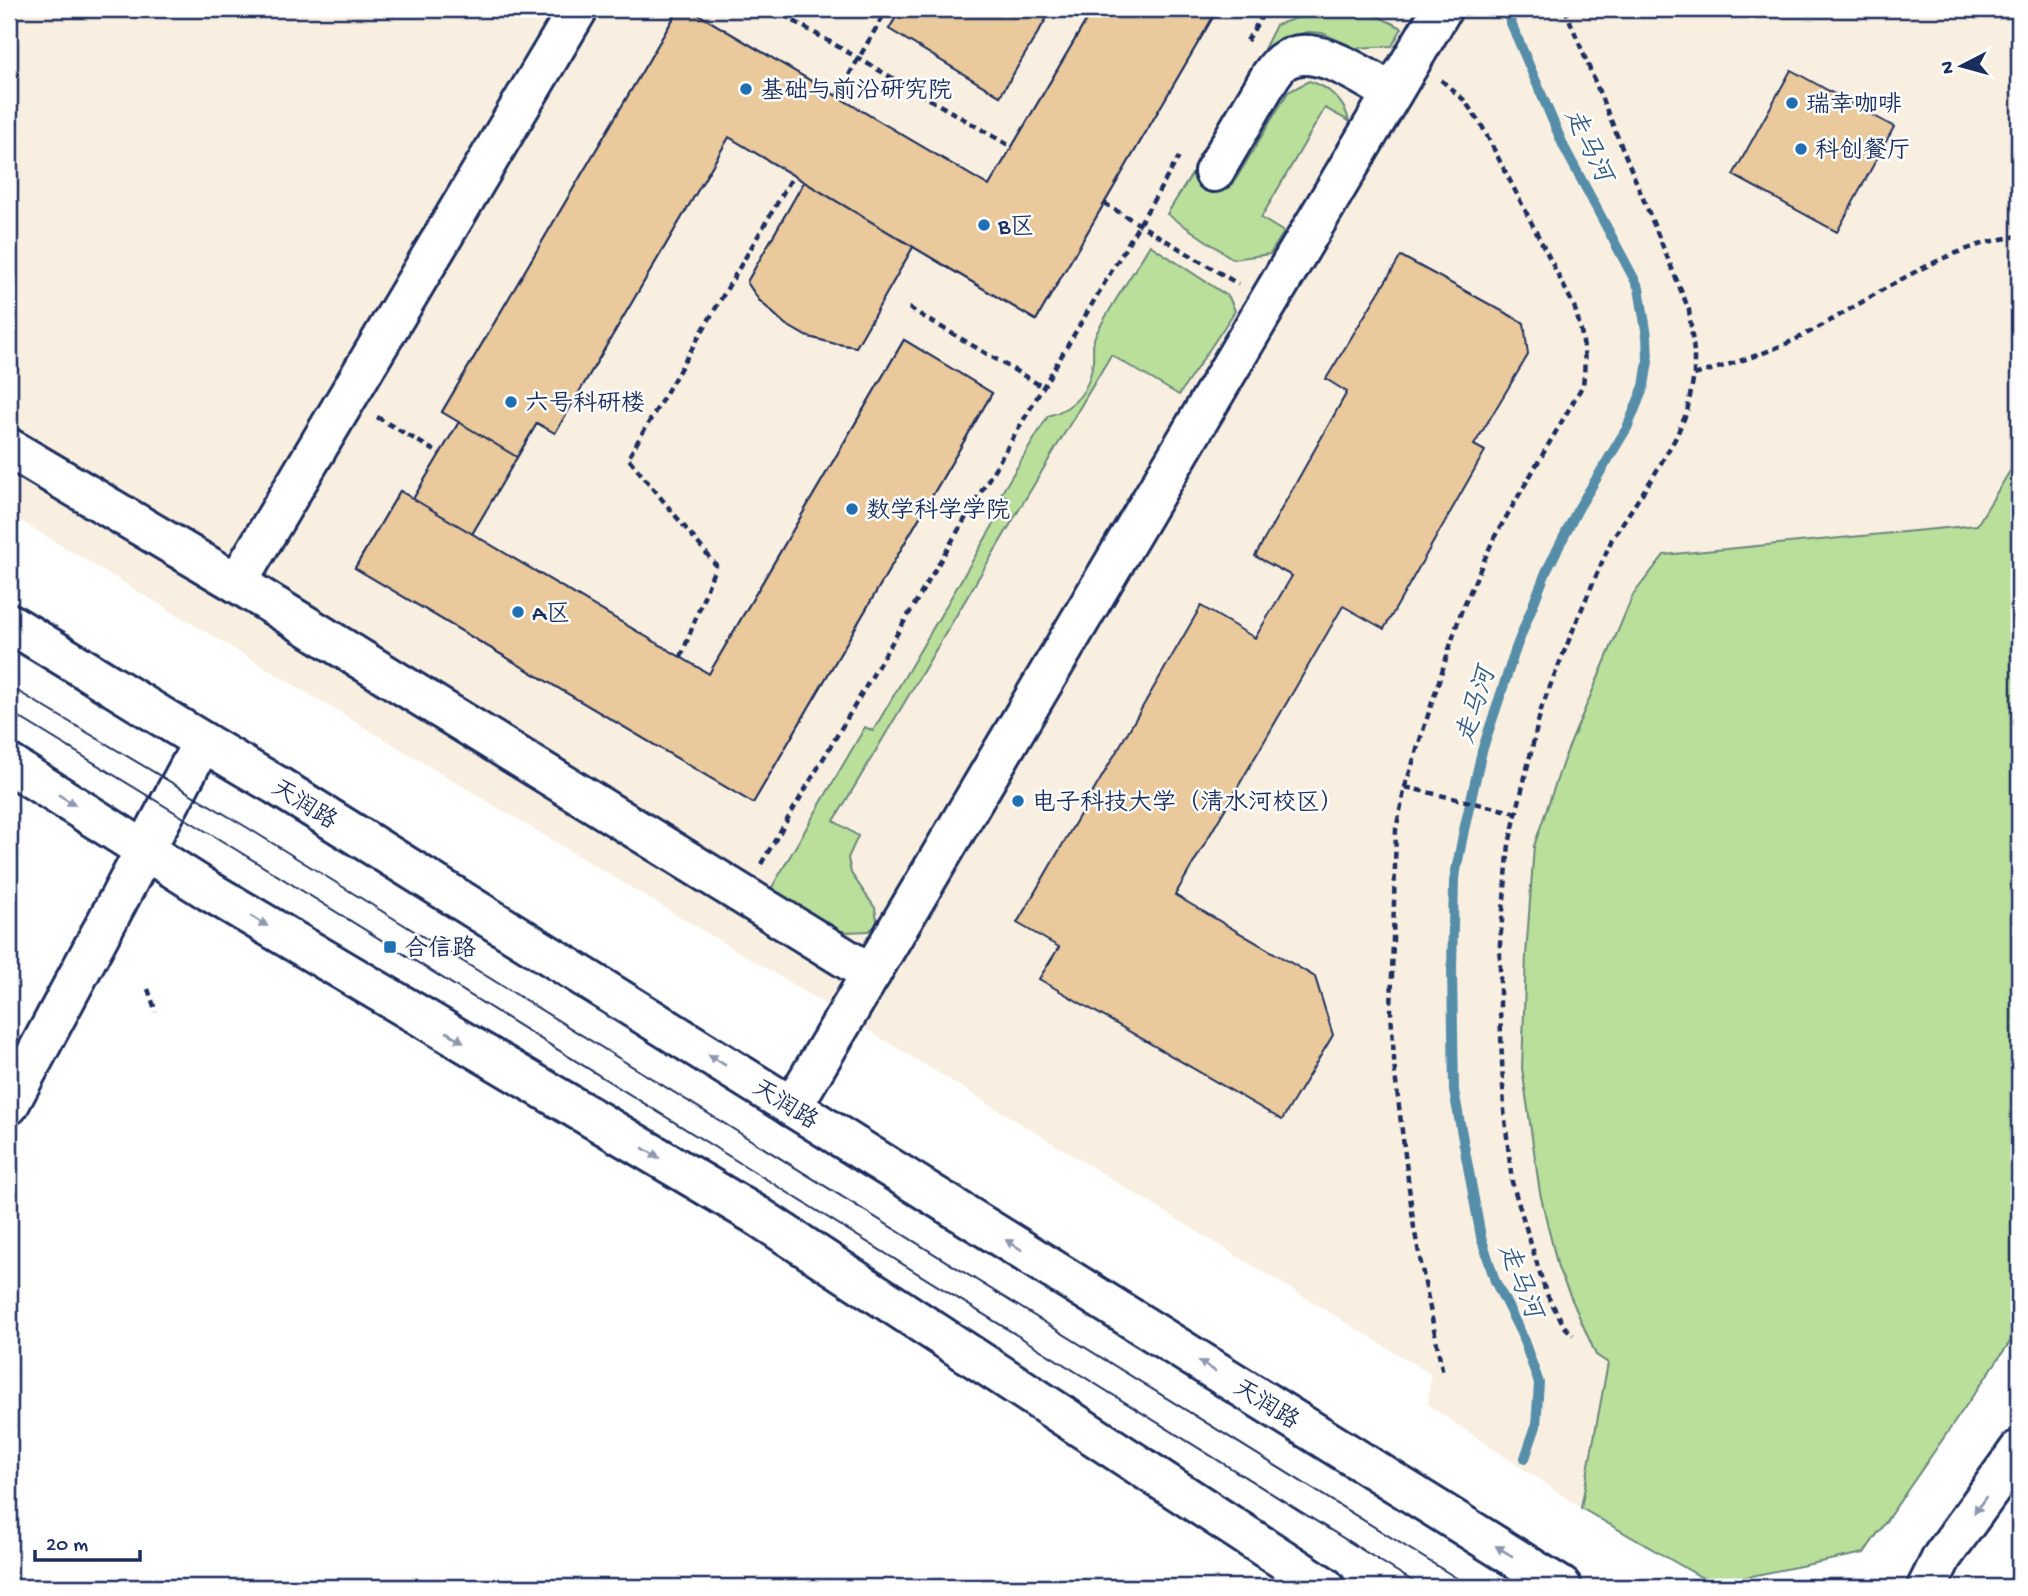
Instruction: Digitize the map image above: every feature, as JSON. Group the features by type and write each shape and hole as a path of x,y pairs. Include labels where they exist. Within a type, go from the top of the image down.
{"main road":[{"path":"237,583 578,9"},
{"path":"792,1107 1441,10"},
{"path":"1214,172 1271,75 1282,62 1298,56 1315,56 1335,61 1392,93"},
{"path":"9,448 237,583 871,974"},
{"name":"天润路","path":"9,623 145,705 202,743 276,785 1562,1587"},
{"path":"9,1105 202,743"},
{"path":"9,764 233,905 756,1215 1325,1587"},
{"path":"1927,1587 1942,1557 2019,1450"}],"path":[{"path":"773,9 1012,147"},
{"path":"837,96 887,9"},
{"path":"1245,45 1266,9"},
{"path":"1565,9 1689,310 1694,352 1694,375 1687,412 1675,439 1612,539 1542,706 1509,844 1500,943 1504,1110 1513,1182 1546,1293 1565,1327 1573,1335"},
{"path":"1414,57 1464,100 1482,126 1574,306 1586,360 1583,385 1493,538 1461,611 1405,787 1396,829 1391,1012 1395,1074 1414,1228 1443,1374"},
{"path":"759,867 1181,153"},
{"path":"681,657 716,565 628,458 793,176"},
{"path":"1104,203 1268,302"},
{"path":"1694,375 1764,355 1810,332 1886,286 1947,256 2019,236"},
{"path":"909,309 1043,387"},
{"path":"346,399 440,454"},
{"path":"1405,787 1517,813"},
{"path":"148,989 156,1012"}],"shaded area":[{"name":"电子科技大学（清水河校区）","path":"9,9 2019,9 2019,457 1977,525 1664,555 1633,596 1565,756 1534,846 1522,1068 1540,1193 1558,1268 1608,1363 1581,1508 1428,1405 1430,1374 845,1016 9,514"}],"green space":[{"path":"1323,9 1363,9 1402,28 1392,46 1355,48 1322,33 1308,32 1279,39 1262,53 1276,25"},
{"path":"1309,81 1335,96 1344,107 1349,121 1325,108 1261,218 1284,232 1270,254 1233,259 1167,214 1197,166 1233,184 1288,92"},
{"path":"1150,245 1229,297 1235,311 1179,395 1111,355 834,821 858,836 848,858 851,873 875,908 877,920 869,931 846,932 830,928 771,889 865,727 873,731 1009,498 1001,494 1048,416 1074,403 1085,389 1093,361 1094,337"},
{"path":"2019,456 2019,1329 1864,1553 1713,1584 1581,1508 1608,1363 1596,1355 1558,1268 1540,1193 1522,1068 1526,955 1534,846 1565,756 1633,595 1664,555 1977,525"}],"building":[{"name":"六号科研楼","path":"679,9 689,9 989,186 1093,9 1198,9 1213,17 1036,320 913,247 856,347 806,336 785,324 759,300 747,282 804,182 729,137 555,433 537,423 472,534 709,674 904,340 992,393 753,803 355,568 400,491 413,499 459,422 442,412"},
{"name":"六号科研楼","path":"679,9 689,9 989,186 1093,9 1198,9 1213,17 1036,320 729,137 555,433 537,423 472,534 709,674 904,340 992,393 753,803 355,568 400,491 413,499 459,422 442,412"},
{"name":"B区","path":"679,9 689,9 989,186 1093,9 1198,9 1213,17 1036,320 729,137 555,433 537,423 517,457 442,412"},
{"path":"901,9 1052,9 1000,96 889,29"},
{"path":"901,9 1052,9 1000,96 889,29"},
{"path":"1791,70 1894,127 1837,232 1733,175"},
{"path":"804,182 913,247 856,347 806,336 785,324 759,300 747,282"},
{"path":"1401,256 1524,323 1528,355 1474,445 1485,451 1384,629 1343,606 1175,895 1315,977 1333,1035 1282,1120 1039,979 1059,947 1017,923 1201,606 1255,638 1292,576 1255,556 1347,392 1326,379"},
{"name":"A区","path":"904,340 992,393 753,803 355,568 400,491 709,674"}],"waterway":[{"name":"走马河","path":"1505,9 1564,147 1639,288 1648,361 1644,386 1627,428 1578,509 1546,572 1516,648 1482,751 1454,881 1454,1091 1481,1237 1495,1281 1521,1333 1539,1383 1536,1426 1525,1458"}],"tram line":[{"path":"9,686 248,828 1471,1587"},
{"path":"9,711 1422,1587"},
{"path":"2006,1587 2019,1568"}],"place":[{"name":"基础与前沿研究院","path":"746,89"},
{"name":"瑞幸咖啡","path":"1792,103"},
{"name":"科创餐厅","path":"1801,149"},
{"name":"B区","path":"984,225"},
{"name":"六号科研楼","path":"511,402"},
{"name":"数学科学学院","path":"852,509"},
{"name":"A区","path":"518,612"},
{"name":"电子科技大学（清水河校区）","path":"1018,801"},
{"name":"合信路","path":"390,947"}]}
